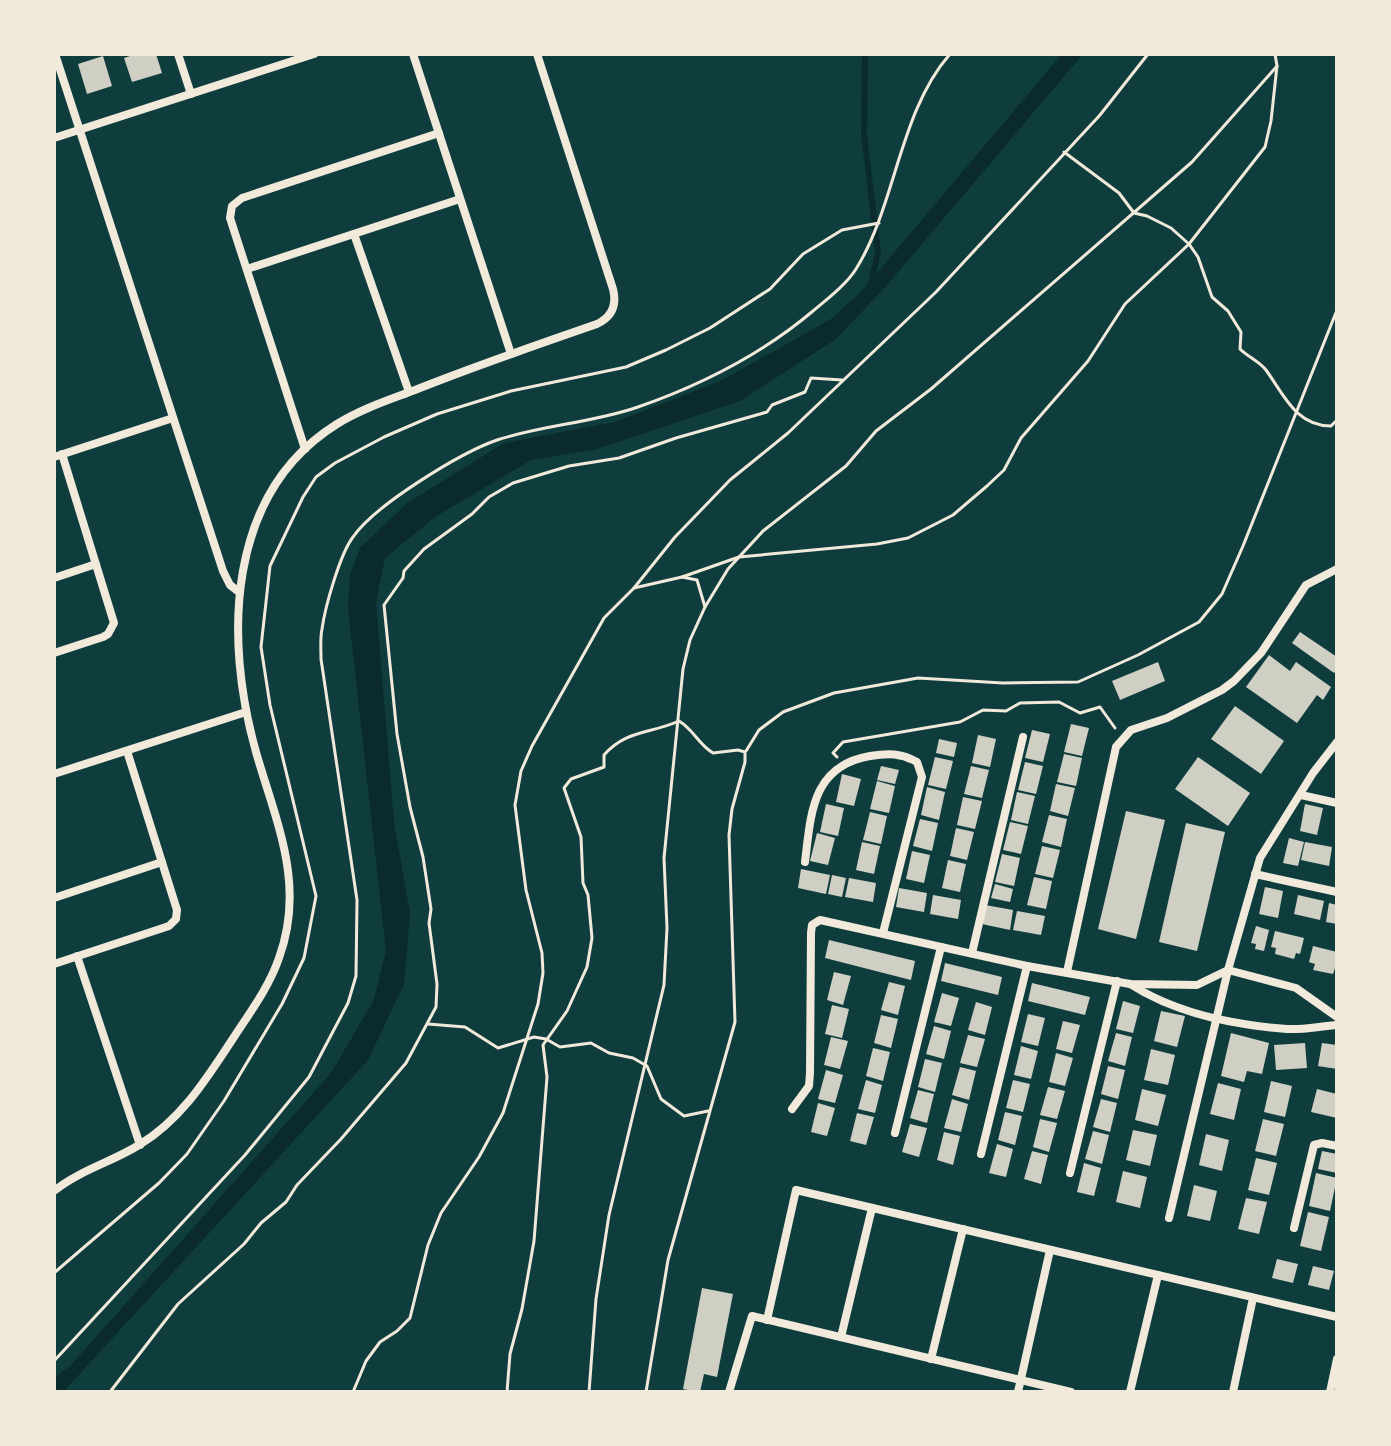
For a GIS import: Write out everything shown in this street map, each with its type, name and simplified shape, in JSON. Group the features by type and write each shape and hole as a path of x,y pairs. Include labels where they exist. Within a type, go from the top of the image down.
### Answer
{"street":[{"path":"55,54 225,578 239,592"},
{"path":"178,54 191,94"},
{"path":"54,138 314,54"},
{"path":"413,54 511,354"},
{"path":"54,1191 80,1173 140,1145 169,1122 198,1092 267,986 283,945 289,909 288,865 246,712 239,652 239,592 246,550 258,515 281,477 305,449 345,419 409,392 597,324 613,310 613,289 537,54"},
{"path":"305,449 230,218 232,206 439,133"},
{"path":"247,269 460,199"},
{"path":"354,234 409,392"},
{"path":"54,653 103,637 112,629 113,617 58,455 173,418"},
{"path":"54,578 96,564"},
{"path":"1067,972 1116,747 1121,738 1131,730 1167,718 1234,681 1261,653 1306,585 1337,569"},
{"path":"54,774 246,712"},
{"path":"972,953 1023,737"},
{"path":"1169,1218 1228,970 1260,858 1337,742"},
{"path":"54,964 173,923 177,910 127,751"},
{"path":"805,862 811,813 819,792 842,763 893,753 914,760 920,766 922,777 883,933"},
{"path":"1301,795 1337,803"},
{"path":"54,898 162,862"},
{"path":"1255,874 1337,892"},
{"path":"792,1109 809,1086 812,925 820,920 1027,966 1130,984 1197,985 1228,970 1296,988 1337,1017"},
{"path":"895,1133 941,947"},
{"path":"77,956 140,1145"},
{"path":"981,1154 1027,966"},
{"path":"1070,1173 1117,981"},
{"path":"1130,984 1153,998 1218,1019 1289,1029 1337,1025"},
{"path":"1294,1228 1314,1145 1337,1146"},
{"path":"767,1320 796,1190 1337,1317"},
{"path":"841,1337 872,1208"},
{"path":"931,1359 963,1229"},
{"path":"1018,1392 1050,1250"},
{"path":"1130,1392 1158,1275"},
{"path":"1233,1392 1253,1298"},
{"path":"729,1392 752,1316 1071,1392"},
{"path":"1330,1392 1337,1359"}],"path":[{"path":"54,1361 245,1155 309,1077 348,1003 356,976 357,900 321,659 322,629 334,582 350,540 366,520 386,505 433,473 494,441 526,432 584,423 679,392 769,346 815,310 854,272 879,223 913,118 950,54"},
{"path":"353,1392 366,1361 380,1342 410,1318 428,1245 441,1213 479,1157 503,1113 538,1004 543,973 542,953 526,890 518,841 515,805 521,771 604,618 730,480 788,433 936,292 1100,115 1148,54"},
{"path":"634,588 682,577 739,557 877,544 908,538 953,515 1004,470 1021,438 1088,361 1125,304 1189,244 1265,147 1277,66 1275,54"},
{"path":"589,1392 596,1299 609,1215 664,985 667,928 664,858 683,669 690,640 705,607 728,569 763,531 846,466 876,431 931,389 1192,162 1277,66"},
{"path":"1064,152 1119,193 1134,213 1171,228 1189,244 1198,257 1212,297 1228,311 1241,332 1240,349 1266,370 1283,398 1306,421 1316,426 1331,426 1337,420"},
{"path":"54,1273 159,1183 187,1154 224,1101 282,1004 304,958 316,896 270,705 261,647 270,566 316,477 335,463 384,437 437,414 511,391 626,367 666,350 710,328 770,289 803,254 842,230 879,223"},
{"path":"646,1392 668,1260 735,1022 729,835 745,752 759,730 783,712 834,693 918,678 1003,683 1078,682 1138,655 1199,622 1222,594 1337,310"},
{"path":"110,1392 178,1304 244,1244 406,1063 436,1007 437,984 429,923 431,909 393,708 393,673 384,605 403,578 404,571 424,549 472,514 489,497 513,483 569,466 619,458 767,412 772,405 805,392 811,378 842,380"},
{"path":"682,577 697,580 705,607"},
{"path":"842,763 833,753 843,742 960,722 983,710 1006,711 1020,703 1059,702 1080,713 1100,707 1121,738"},
{"path":"679,721 690,728 700,745 713,753 745,752"},
{"path":"507,1392 510,1354 534,1241 546,1092 543,1045 567,1011 587,967 592,938 588,895 583,883 581,837 564,788 571,779 604,767 604,755 616,741 653,732 679,721"},
{"path":"428,1024 465,1027 498,1048 534,1037 546,1039 560,1047 591,1043 609,1053 633,1058 647,1066 661,1099 684,1116 709,1111"}],"water":[{"path":"1062,54 1083,54 888,284 836,339 740,401 597,449 531,460 435,517 385,558 376,602 394,823 410,913 404,984 368,1060 63,1392 54,1392 54,1378 71,1365 331,1073 374,1000 386,951 348,608 350,575 360,548 406,504 504,443 615,422 721,381 831,319 861,292"}],"building":[{"path":"136,54 156,54 162,73 132,82 124,58"},
{"path":"103,56 112,86 87,94 78,64"},
{"path":"1300,632 1337,657 1334,673 1292,643"},
{"path":"1269,655 1290,671 1296,662 1331,687 1323,700 1317,695 1297,723 1246,687"},
{"path":"1158,662 1165,681 1120,700 1112,681"},
{"path":"1235,706 1284,741 1261,774 1211,739"},
{"path":"1071,724 1089,728 1082,756 1064,752"},
{"path":"1032,730 1050,734 1043,762 1025,758"},
{"path":"978,735 996,739 990,767 972,763"},
{"path":"939,739 957,743 954,757 936,753"},
{"path":"1064,754 1082,758 1076,786 1057,782"},
{"path":"935,757 953,761 946,789 928,785"},
{"path":"1198,757 1250,793 1228,826 1175,789"},
{"path":"1025,762 1043,766 1036,794 1018,790"},
{"path":"881,766 899,770 895,784 877,780"},
{"path":"971,766 989,770 982,798 964,794"},
{"path":"842,774 861,779 854,806 836,802"},
{"path":"877,781 895,786 889,813 870,809"},
{"path":"1056,784 1075,788 1068,816 1050,811"},
{"path":"927,787 945,792 939,820 921,815"},
{"path":"1017,792 1035,796 1028,824 1011,820"},
{"path":"963,797 982,801 975,829 957,825"},
{"path":"826,804 844,808 838,836 820,832"},
{"path":"1305,804 1323,808 1317,835 1300,831"},
{"path":"1126,811 1165,820 1136,939 1098,929"},
{"path":"870,812 887,816 881,844 863,840"},
{"path":"1049,815 1067,819 1061,847 1042,842"},
{"path":"920,819 938,823 932,851 913,846"},
{"path":"1010,822 1028,826 1021,854 1003,850"},
{"path":"1186,823 1225,832 1197,951 1159,942"},
{"path":"956,828 974,832 967,860 950,856"},
{"path":"817,833 835,838 828,865 810,861"},
{"path":"1289,838 1304,842 1298,866 1283,863"},
{"path":"862,842 880,846 874,874 856,870"},
{"path":"1305,842 1332,847 1329,866 1301,860"},
{"path":"1042,846 1060,850 1053,878 1035,874"},
{"path":"912,851 930,855 924,883 906,879"},
{"path":"1002,854 1020,858 1014,886 995,882"},
{"path":"948,860 966,864 960,892 942,888"},
{"path":"801,869 830,875 826,894 798,888"},
{"path":"832,875 846,878 842,897 828,894"},
{"path":"1034,877 1052,881 1046,909 1027,905"},
{"path":"849,878 876,883 873,902 845,897"},
{"path":"995,884 1013,889 1010,902 991,898"},
{"path":"1265,887 1283,891 1278,918 1259,914"},
{"path":"899,888 927,893 924,912 896,907"},
{"path":"933,895 961,900 958,919 930,914"},
{"path":"1298,895 1324,901 1320,920 1294,914"},
{"path":"1329,903 1337,905 1337,924 1326,922"},
{"path":"985,905 1013,910 1010,930 982,924"},
{"path":"1017,911 1045,916 1041,935 1013,930"},
{"path":"1256,926 1269,930 1264,951 1255,949 1256,944 1251,943"},
{"path":"1275,931 1304,938 1300,954 1296,953 1294,959 1275,954 1276,948 1271,947"},
{"path":"829,940 915,961 911,980 825,958"},
{"path":"1313,946 1337,952 1337,969 1333,974 1313,970 1315,964 1309,962"},
{"path":"945,963 1002,977 998,995 941,981"},
{"path":"834,972 851,976 843,1005 827,1000"},
{"path":"889,982 905,986 898,1015 881,1010"},
{"path":"1032,983 1090,997 1085,1015 1028,1001"},
{"path":"942,993 959,998 951,1026 934,1022"},
{"path":"1123,1001 1140,1006 1133,1033 1116,1029"},
{"path":"976,1002 992,1007 985,1035 968,1030"},
{"path":"832,1005 849,1009 842,1038 825,1034"},
{"path":"1161,1011 1185,1016 1177,1047 1154,1041"},
{"path":"1028,1014 1045,1018 1038,1046 1021,1042"},
{"path":"881,1015 898,1019 891,1048 874,1043"},
{"path":"1063,1021 1080,1025 1072,1053 1056,1049"},
{"path":"934,1026 951,1031 944,1059 926,1054"},
{"path":"1116,1033 1132,1037 1125,1066 1108,1061"},
{"path":"1231,1033 1269,1043 1262,1074 1247,1071 1244,1082 1221,1076"},
{"path":"968,1035 985,1039 977,1067 960,1063"},
{"path":"831,1037 848,1041 840,1069 824,1065"},
{"path":"1305,1043 1307,1068 1276,1070 1274,1045"},
{"path":"1322,1043 1337,1045 1337,1069 1318,1066"},
{"path":"1021,1046 1038,1051 1031,1079 1014,1075"},
{"path":"873,1048 890,1052 883,1081 866,1076"},
{"path":"1151,1049 1175,1055 1168,1085 1144,1080"},
{"path":"1056,1053 1073,1058 1065,1086 1049,1082"},
{"path":"925,1059 942,1063 935,1092 918,1087"},
{"path":"1108,1066 1125,1070 1118,1099 1101,1094"},
{"path":"960,1067 976,1071 969,1100 952,1095"},
{"path":"826,1070 843,1075 835,1103 818,1099"},
{"path":"866,1080 882,1085 875,1113 858,1109"},
{"path":"1013,1080 1030,1084 1023,1112 1006,1108"},
{"path":"1271,1081 1292,1086 1285,1117 1264,1112"},
{"path":"1218,1083 1241,1089 1234,1120 1210,1114"},
{"path":"1048,1087 1065,1091 1057,1119 1040,1115"},
{"path":"1142,1089 1166,1095 1158,1126 1135,1120"},
{"path":"1317,1089 1337,1094 1337,1118 1311,1112"},
{"path":"918,1090 934,1094 927,1123 910,1118"},
{"path":"952,1099 968,1104 961,1132 944,1128"},
{"path":"1101,1099 1117,1103 1110,1132 1093,1127"},
{"path":"818,1103 835,1108 827,1136 811,1132"},
{"path":"1005,1112 1022,1116 1015,1145 998,1140"},
{"path":"857,1113 874,1117 866,1145 850,1141"},
{"path":"1040,1119 1057,1123 1049,1152 1033,1147"},
{"path":"1263,1119 1284,1124 1276,1156 1255,1151"},
{"path":"910,1124 927,1128 919,1157 902,1152"},
{"path":"1133,1130 1157,1135 1150,1166 1126,1160"},
{"path":"1093,1131 1109,1135 1102,1164 1085,1159"},
{"path":"944,1132 960,1136 953,1165 937,1160"},
{"path":"1206,1134 1229,1140 1222,1171 1199,1165"},
{"path":"997,1144 1013,1149 1006,1177 989,1173"},
{"path":"1032,1151 1048,1155 1041,1184 1024,1179"},
{"path":"1322,1151 1337,1154 1337,1173 1318,1169"},
{"path":"1256,1158 1277,1163 1269,1195 1248,1190"},
{"path":"1084,1163 1101,1168 1094,1196 1077,1192"},
{"path":"1123,1171 1147,1177 1140,1208 1116,1202"},
{"path":"1316,1173 1337,1178 1330,1211 1309,1206"},
{"path":"1194,1185 1217,1191 1210,1221 1187,1216"},
{"path":"1246,1198 1267,1202 1259,1234 1238,1229"},
{"path":"1308,1212 1329,1217 1321,1251 1300,1246"},
{"path":"1277,1259 1298,1264 1293,1283 1272,1278"},
{"path":"1313,1266 1334,1271 1329,1290 1308,1285"},
{"path":"702,1288 733,1294 717,1377 704,1374 698,1392 683,1389"}],"waterway":[{"path":"865,54 864,134 878,252 871,284"}]}
